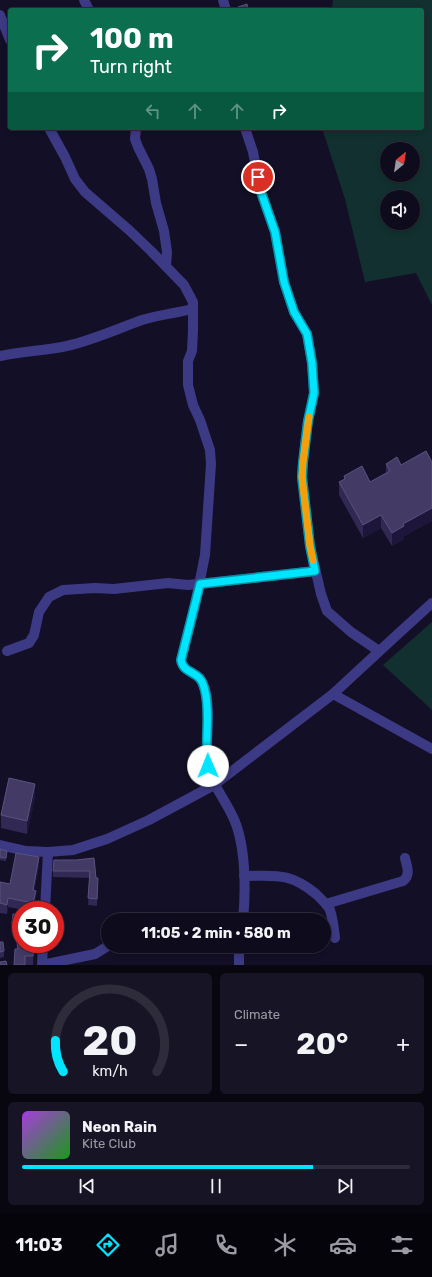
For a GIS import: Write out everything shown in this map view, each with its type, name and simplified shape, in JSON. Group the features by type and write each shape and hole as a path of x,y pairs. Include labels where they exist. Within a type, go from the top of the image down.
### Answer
{"street":[{"path":"0,15 8,35"},
{"path":"50,130 75,179 85,192 130,230 166,266 184,285 193,302 192,351 188,361 188,385 193,405 200,420 210,450 211,464 205,555 200,584 181,664 184,668 201,680 205,691 207,707 207,764 214,785 233,815 240,834 245,895 244,913"},
{"path":"132,130 152,179 156,203 164,232 167,252 166,266"},
{"path":"135,139 136,130"},
{"path":"246,130 253,152 260,189 275,232 284,282 294,312 307,334 312,363 314,393 308,421 302,477 310,546 315,571 327,611 351,632 379,651"},
{"path":"0,356 18,352 67,346 98,337 144,320 193,309"},
{"path":"7,651 29,643 34,635 39,612 48,597 63,590 95,588 114,589 168,583 188,585 315,571"},
{"path":"0,845 26,851 48,852 73,850 107,839 149,820 214,785 333,694 432,603"},
{"path":"333,694 432,749"},
{"path":"45,901 48,852"},
{"path":"326,904 403,881 408,875 405,858"},
{"path":"244,876 271,875 288,877 308,888 326,904 330,912 335,938"},
{"path":"43,953 42,965 94,954 101,950"},
{"path":"238,965 239,953"}],"green space":[{"path":"333,0 432,0 432,305 416,273 365,282 345,199 323,130 424,130 424,8 304,8 332,7"},
{"path":"432,622 432,710 383,665"}],"building":[{"path":"247,4 248,8 238,8"},
{"path":"426,451 432,462 432,508 403,524 404,526 392,533 381,515 363,525 339,482 345,479 344,476 362,466 370,482 390,471 386,464 397,457 401,465"},
{"path":"9,778 35,784 27,821 1,815"},
{"path":"0,849 7,851 6,858 0,857"},
{"path":"16,853 39,857 33,890 36,891 34,901 23,901 8,898 7,905 0,903 0,882 10,884"},
{"path":"94,858 96,878 98,878 97,899 88,898 90,871 53,871 54,860"},
{"path":"0,942 3,942 4,951 0,952"},
{"path":"15,953 33,953 33,956 25,956 25,965 14,965"},
{"path":"6,961 7,965 0,965 0,962"}],"slow traffic":[{"path":"309,417 302,477 313,560"}],"route":[{"path":"208,766 207,707 205,691 201,680 184,668 181,664 182,652 200,584 315,571 310,546 302,477 308,421 314,393 312,363 307,334 294,312 284,282 275,232 260,189 258,177"}]}
